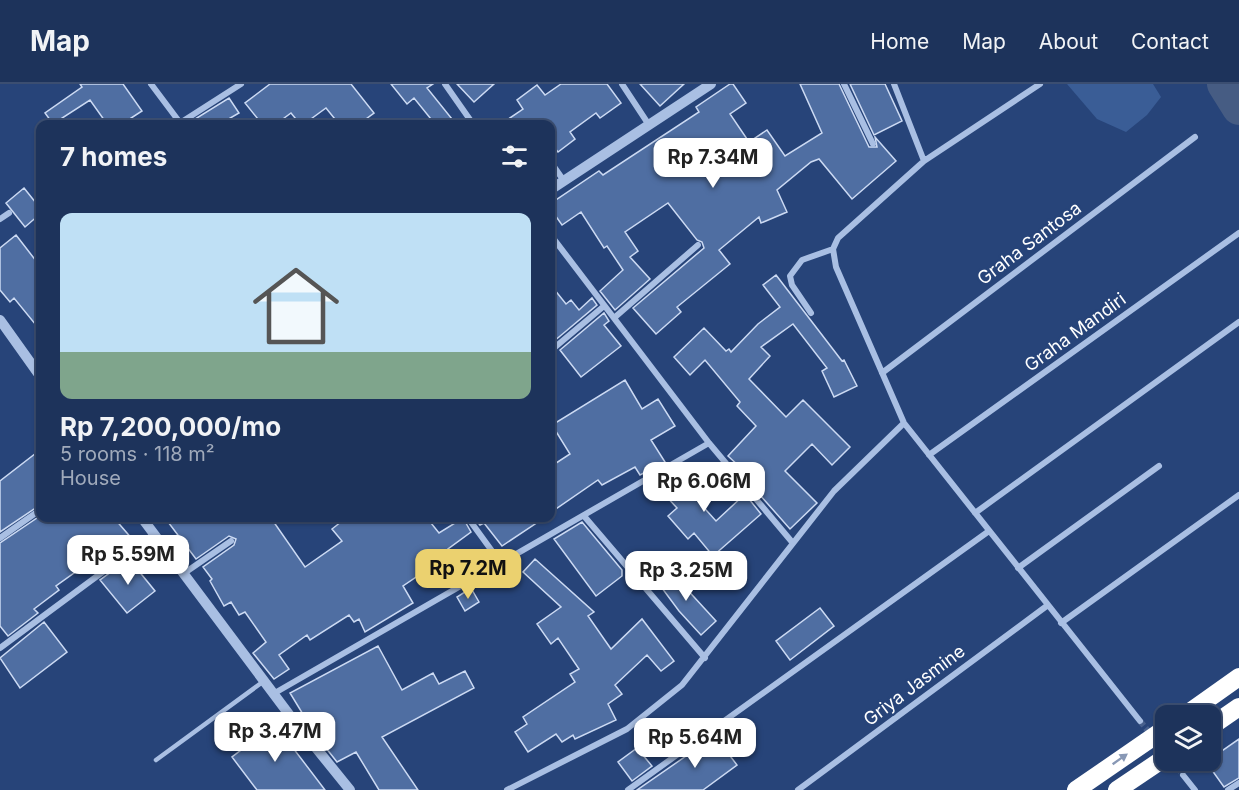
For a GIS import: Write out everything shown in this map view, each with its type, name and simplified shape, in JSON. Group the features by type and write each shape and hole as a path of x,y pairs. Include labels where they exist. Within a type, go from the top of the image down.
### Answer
{"highway":[{"path":"1200,705 1239,677"},
{"path":"1221,719 1239,707"},
{"path":"1076,790 1155,736"},
{"path":"1117,790 1155,764"}],"street":[{"path":"151,84 178,120"},
{"path":"187,120 241,84"},
{"path":"446,84 470,120"},
{"path":"622,84 649,125"},
{"path":"555,187 711,84"},
{"path":"844,84 873,144"},
{"path":"894,84 924,161"},
{"path":"812,313 792,285 790,276 802,260 833,249 846,229 924,161 1040,84"},
{"name":"Graha Santosa","path":"882,373 1195,137"},
{"path":"555,168 564,181"},
{"path":"0,219 9,213"},
{"name":"Graha Mandiri","path":"929,455 1239,233"},
{"path":"555,241 709,443 792,542"},
{"path":"614,318 698,245"},
{"path":"833,249 836,267 904,423 1140,721"},
{"path":"555,347 604,306"},
{"path":"0,320 36,370"},
{"path":"975,513 1239,322"},
{"path":"507,790 627,729 682,685 792,542 847,477 904,423"},
{"path":"273,694 709,443"},
{"path":"1018,568 1159,466"},
{"path":"1061,622 1239,495"},
{"path":"0,538 36,513"},
{"path":"584,516 705,658"},
{"path":"145,522 273,694 350,790"},
{"path":"471,522 500,562"},
{"path":"628,790 989,531"},
{"path":"0,648 154,534"},
{"path":"183,574 231,541"},
{"name":"Griya Jasmine","path":"798,790 1048,605"},
{"path":"1183,775 1195,790"},
{"path":"1228,790 1239,783"}],"lane":[{"path":"156,760 264,681"}],"shaded area":[{"path":"1067,84 1153,84 1161,97 1147,115 1126,132 1097,119"}],"building":[{"path":"80,84 123,84 142,111 128,120 104,120 90,100 59,120 50,120 45,113 82,87"},
{"path":"270,84 351,84 374,113 364,120 336,120 326,108 310,120 297,120 291,113 281,120 259,120 245,103"},
{"path":"391,84 433,84 427,88 453,120 432,120 414,98 407,104"},
{"path":"457,84 494,84 474,102"},
{"path":"561,84 607,84 621,103 600,118 596,113 570,132 575,139 558,152 555,148 555,120 507,120 523,109 517,100 537,85 545,95"},
{"path":"640,84 684,84 660,106"},
{"path":"733,84 746,103 730,114 749,142 767,130 785,156 822,133 800,84 839,84 869,147 877,147 875,137 896,161 852,199 819,159 811,162 777,190 787,212 761,223 759,217 719,250 730,264 677,307 681,312 656,334 633,308 704,248 702,242 697,240 668,203 625,232 638,251 630,257 650,279 615,310 600,291 623,270 607,246 604,248 581,212 562,225 555,215 555,201 599,171 603,175 699,112 696,107"},
{"path":"850,84 885,84 902,121 874,135"},
{"path":"229,98 239,113 227,120 193,120"},
{"path":"24,188 36,203 36,217 25,227 6,203"},
{"path":"16,235 36,261 36,325 14,298 10,302 0,290 0,248"},
{"path":"776,275 842,361 844,360 857,386 834,397 822,371 827,368 793,324 761,347 770,356 749,379 786,417 803,400 850,447 832,465 812,444 785,471 817,503 790,529 752,486 755,481 728,456 756,426 737,406 740,402 705,360 690,375 674,357 704,328 726,351 729,349 731,352 758,324 780,307 763,285"},
{"path":"555,290 566,304 571,300 579,310 592,298 597,305 555,340"},
{"path":"604,313 609,321 604,325 621,346 581,377 560,350"},
{"path":"625,380 642,409 658,399 675,426 651,440 665,462 640,475 635,467 602,485 598,480 555,510 555,464 570,454 555,430 555,423"},
{"path":"36,453 36,508 0,532 0,481"},
{"path":"687,468 698,482 688,490 716,521 745,494 761,514 713,556 694,533 688,539 668,516 677,508 653,482 671,471 675,478"},
{"path":"36,519 36,522 117,522 133,540 94,572 84,566 56,586 59,590 34,609 38,613 8,636 0,626 0,543"},
{"path":"168,522 274,522 305,567 342,541 332,529 341,522 430,522 439,533 457,522 465,522 471,532 448,549 454,557 440,567 437,563 403,586 413,603 365,632 359,619 354,622 349,615 310,640 307,635 279,655 289,669 274,679 253,653 266,642 245,612 239,615 231,602 224,606 210,581 212,579 203,567 234,545 236,539 229,536 196,559"},
{"path":"477,522 538,522 502,546 484,523 480,525"},
{"path":"582,522 622,570 622,576 596,596 554,539"},
{"path":"129,559 155,591 127,613 100,580"},
{"path":"535,559 594,612 588,616 611,649 642,619 674,661 661,671 647,655 615,685 622,694 608,704 616,720 575,739 573,735 562,742 556,734 528,752 515,732 527,724 523,717 575,682 570,674 579,669 558,638 551,644 537,624 561,607 523,572"},
{"path":"672,568 685,584 683,585 716,621 701,635 679,611 656,580"},
{"path":"471,588 479,602 465,611 457,597"},
{"path":"820,608 834,626 790,660 776,641"},
{"path":"44,622 67,652 20,688 0,658"},
{"path":"378,646 402,690 433,673 439,684 465,671 474,688 382,737 418,790 379,790 356,752 337,762 315,734 290,693"},
{"path":"271,719 325,790 257,790 232,757 261,735 257,730"},
{"path":"715,736 737,765 703,790 637,790"},
{"path":"1239,739 1239,778 1224,787 1213,771 1221,771 1221,752"},
{"path":"637,748 652,766 632,781 618,762"}],"waterway":[{"path":"1224,84 1239,108"}],"tunnel":[{"path":"1140,721 1155,739"},
{"path":"1180,771 1183,775"}]}
